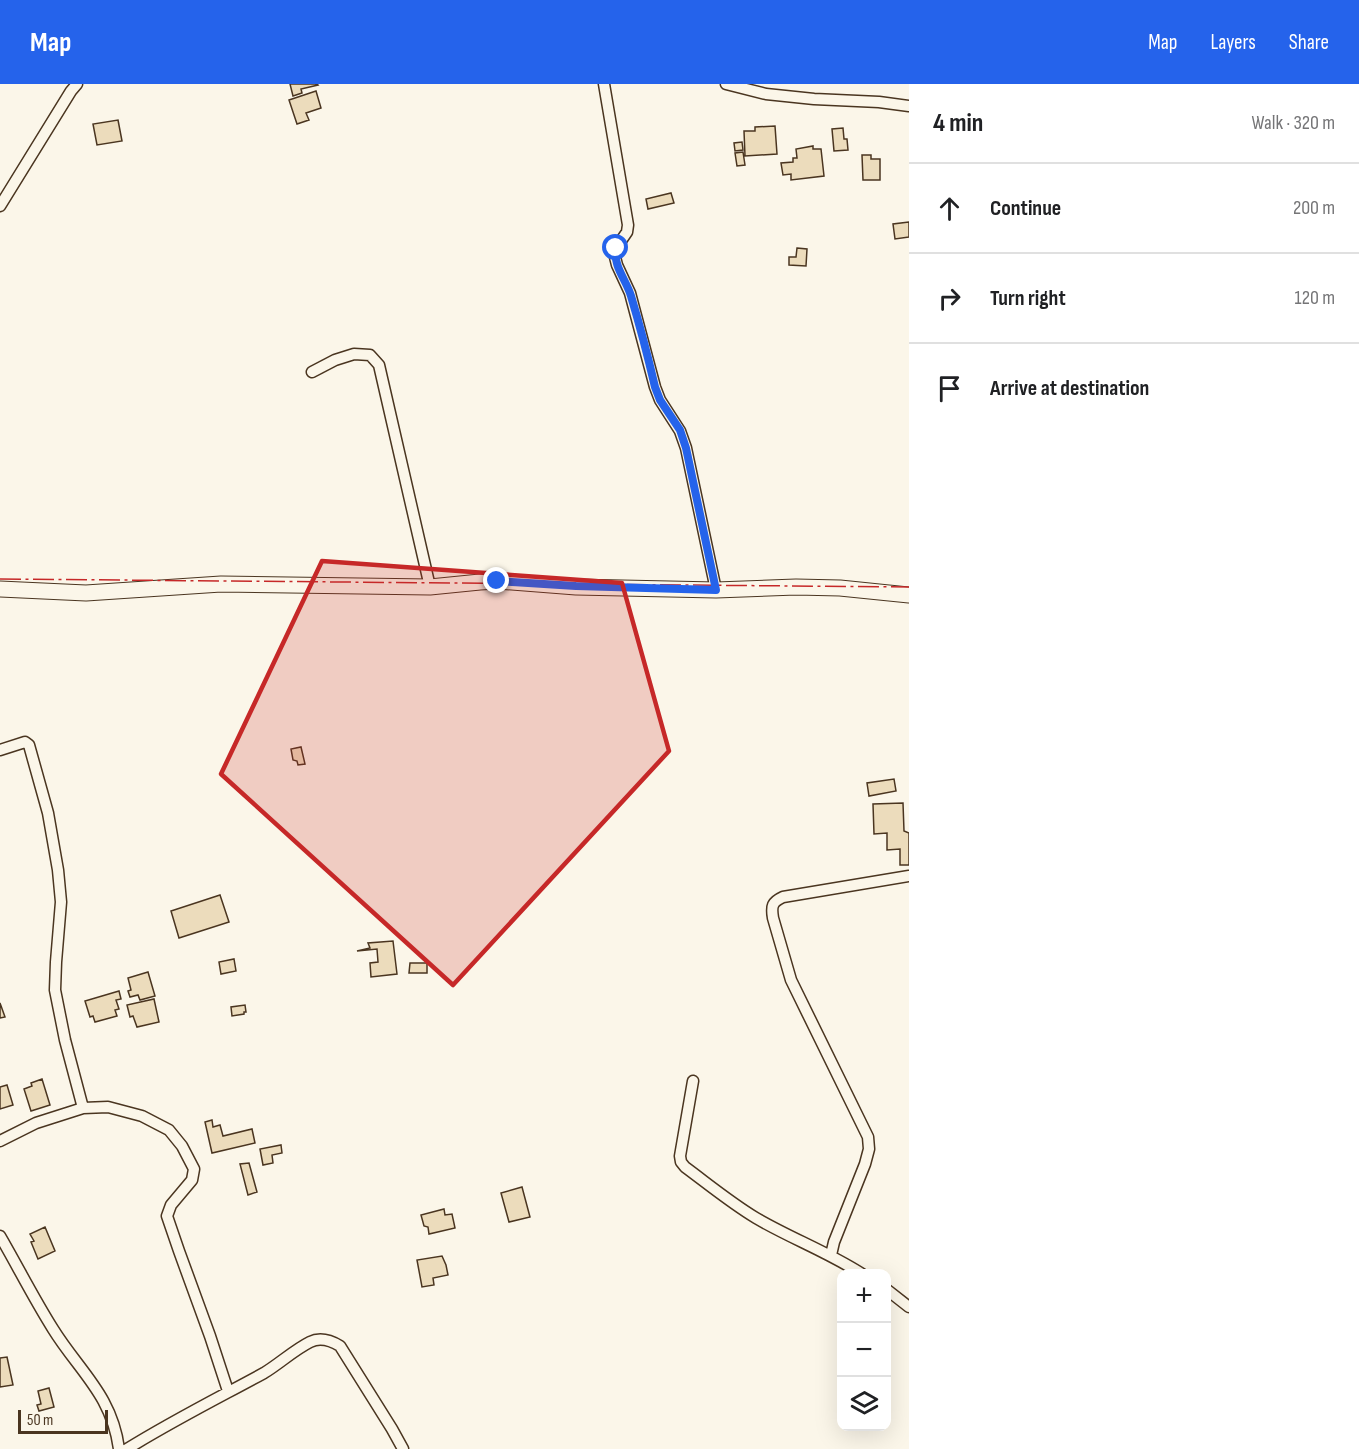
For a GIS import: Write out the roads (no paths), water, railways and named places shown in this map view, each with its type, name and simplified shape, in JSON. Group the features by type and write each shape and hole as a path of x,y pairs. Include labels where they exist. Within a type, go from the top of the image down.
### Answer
{"street":[{"path":"0,206 77,84"},
{"path":"603,84 628,225 627,232 616,248 615,257 630,294 655,387 660,400 680,430 686,448 716,590"},
{"path":"726,84 766,94 909,106"},
{"path":"312,372 335,360 354,354 370,355 379,365 430,587"},
{"path":"0,589 86,593 221,584 430,587 497,581 716,590 840,588 909,595"},
{"path":"0,750 25,742 29,745 48,813 61,902 55,990 65,1040 83,1108"},
{"path":"831,1255 865,1164 869,1149 868,1137 791,980 771,907 775,901 783,897 909,876"},
{"path":"693,1081 680,1156 685,1167 755,1217 854,1269"},
{"path":"0,1142 36,1123 83,1108 108,1107 142,1116 169,1130 183,1146 194,1170 192,1180 171,1205 167,1216 228,1391"},
{"path":"0,1236 54,1330 96,1387 111,1416 120,1449"},
{"path":"891,1293 909,1306"},
{"path":"128,1449 228,1391 266,1372 310,1342 323,1339 340,1346 404,1449"}]}
